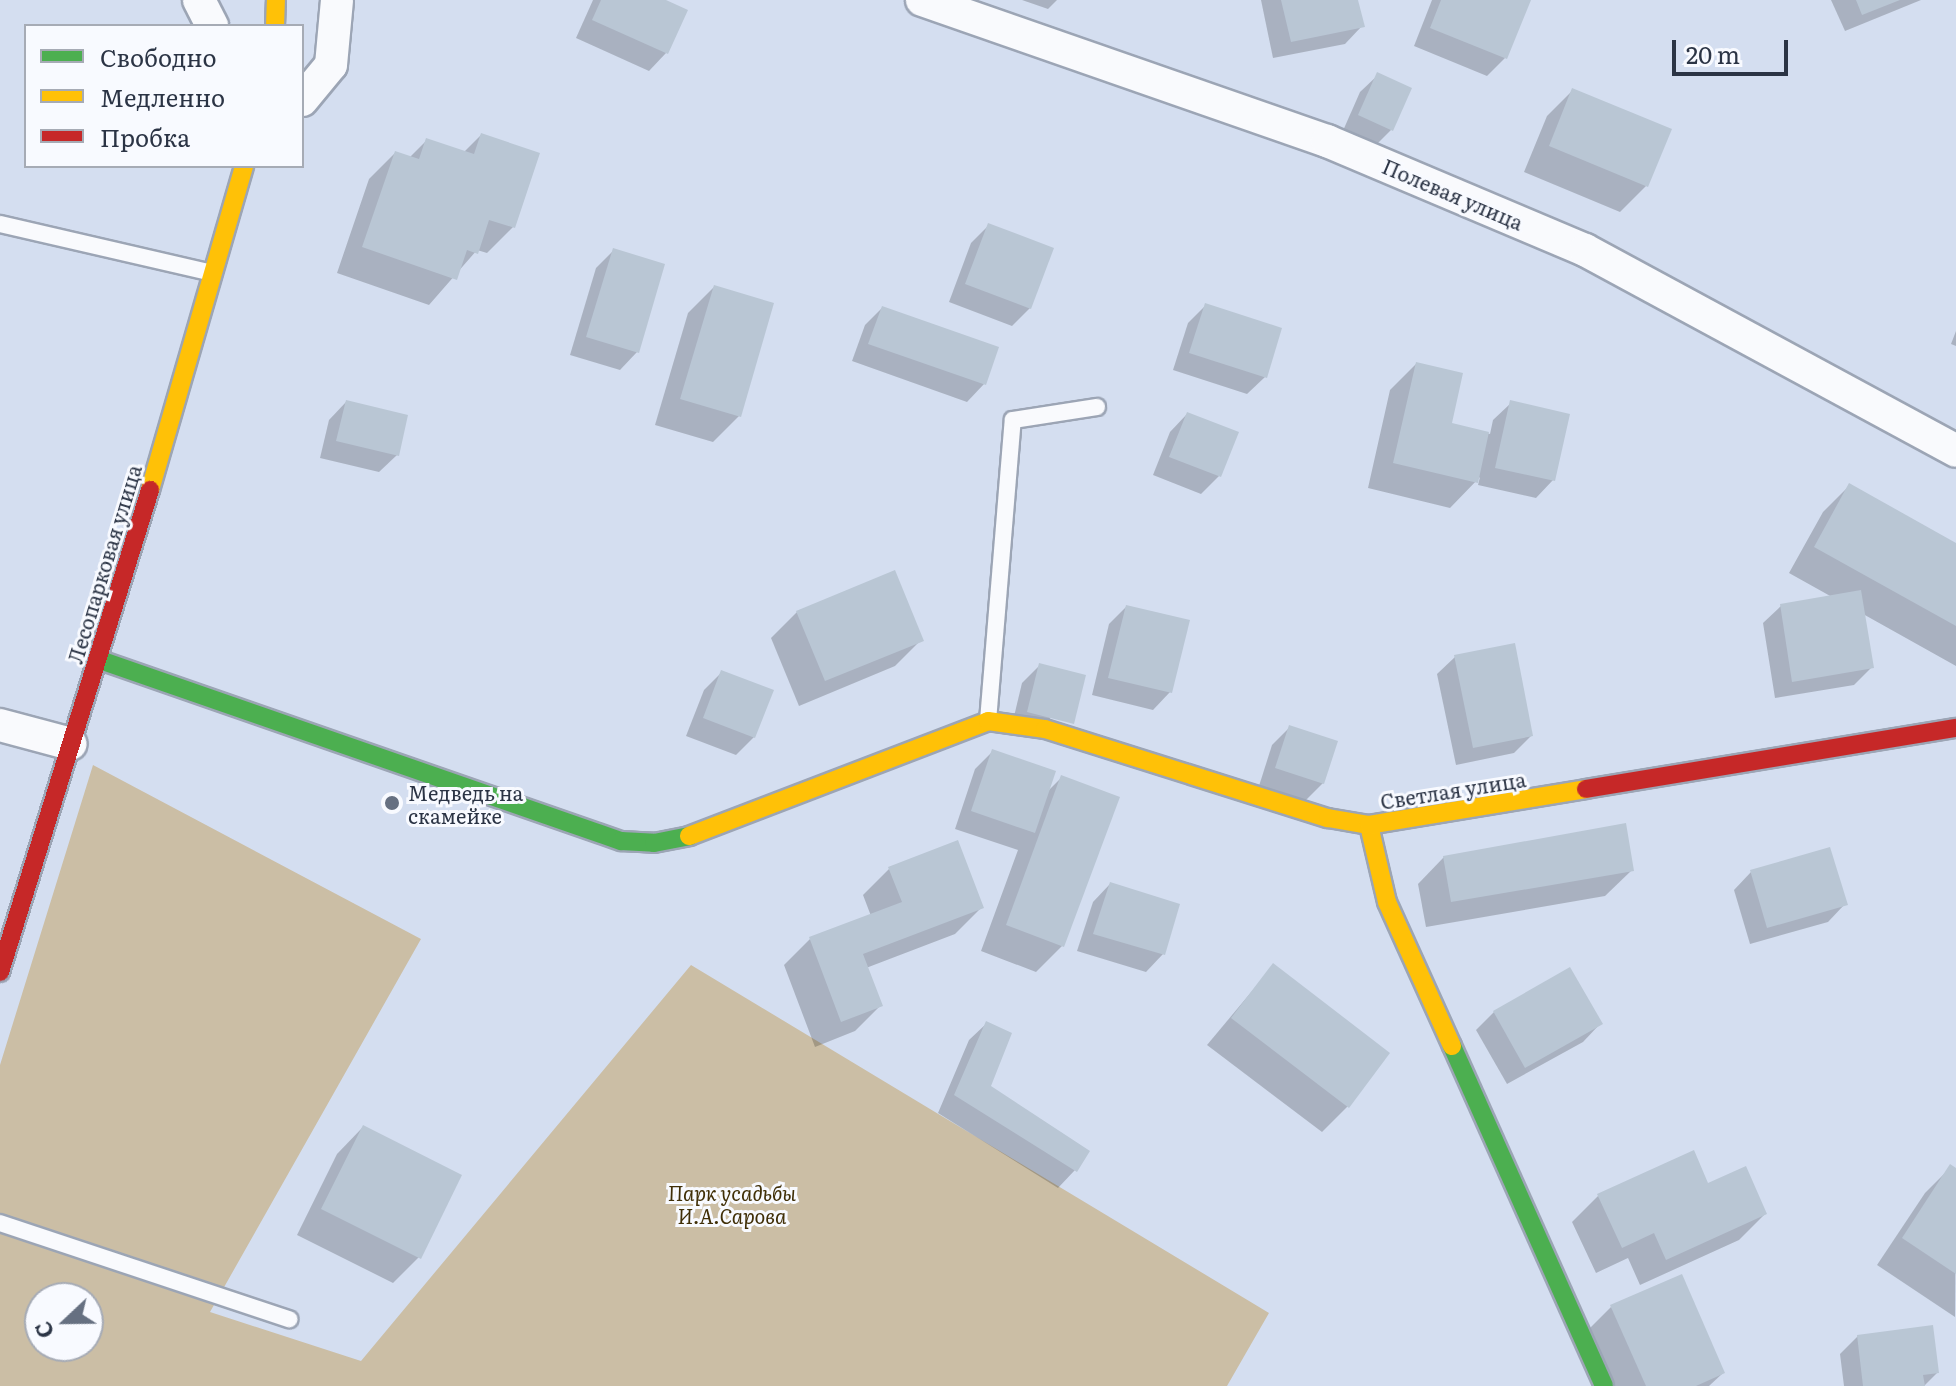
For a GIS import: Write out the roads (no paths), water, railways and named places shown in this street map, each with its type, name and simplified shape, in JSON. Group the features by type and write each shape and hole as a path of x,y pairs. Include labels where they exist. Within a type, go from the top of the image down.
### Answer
{"street":[{"path":"199,0 211,24"},
{"path":"275,24 276,0"},
{"path":"304,98 331,65 337,0"},
{"name":"Полевая улица","path":"922,0 1327,141 1585,250 1956,451"},
{"name":"Лесопарковая улица","path":"0,972 100,660 243,168"},
{"path":"100,660 621,841 654,843 693,835 988,721 1045,729 1328,818 1369,825"},
{"path":"0,725 71,744"},
{"name":"Светлая улица","path":"1604,1386 1387,902 1369,825 1956,728"}],"lane":[{"path":"0,224 213,273"},
{"path":"988,721 1013,420 1097,407"},
{"path":"0,1223 289,1319"}],"place":[{"name":"Медведь на скамейке","path":"392,803"}],"park label":[{"name":"Парк усадьбы И.А.Сарова","path":"732,1204"}]}
